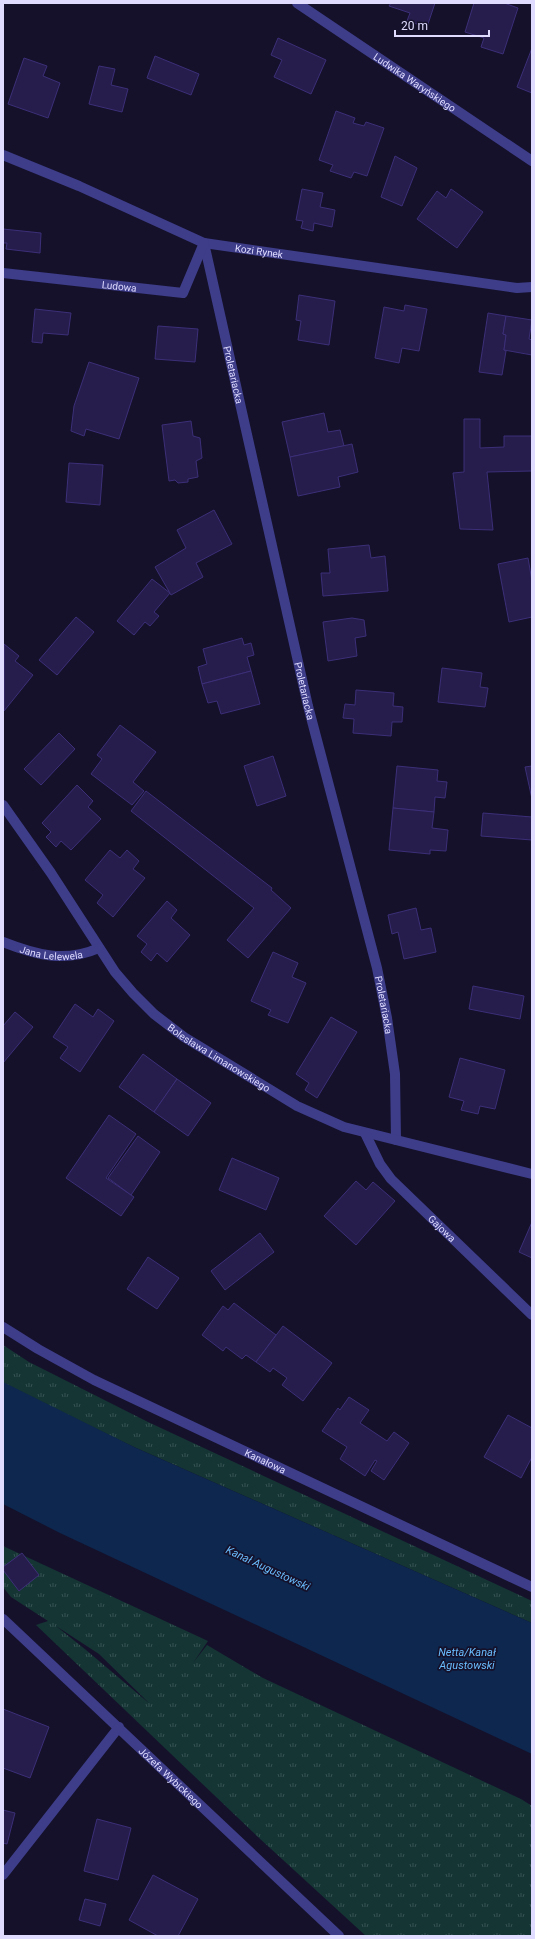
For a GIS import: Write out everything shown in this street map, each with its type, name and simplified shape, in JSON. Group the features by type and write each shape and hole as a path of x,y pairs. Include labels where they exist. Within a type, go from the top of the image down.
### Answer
{"street":[{"name":"Ludwika Waryńskiego","path":"297,3 532,161"},
{"name":"Kozi Rynek","path":"3,155 86,189 204,243 517,288 532,287"},
{"name":"Ludowa","path":"3,273 183,293 204,243"},
{"name":"Proletariacka","path":"204,243 308,706 377,968 387,1018 395,1074 396,1140"},
{"name":"Bolesława Limanowskiego","path":"3,805 51,873 99,948 132,993 154,1014 184,1038 297,1106 344,1127 532,1174"},
{"name":"Jana Lelewela","path":"3,942 28,952 51,956 72,956 99,948"},
{"name":"Gajowa","path":"365,1133 380,1164 391,1179 532,1315"},
{"name":"Kanałowa","path":"3,1327 38,1349 101,1383 532,1587"},
{"name":"Józefa Wybickiego","path":"3,1619 339,1936"},
{"path":"3,1875 119,1727"}],"green space":[{"path":"3,1345 29,1362 148,1422 532,1601 532,1623 134,1447 9,1387 3,1382"},
{"path":"3,1546 208,1641 193,1663 207,1645 263,1678 521,1799 532,1806 532,1936 366,1936 258,1837 36,1625 48,1621 11,1597 3,1587","holes":["56,1626 99,1654 150,1704"]}],"water":[{"name":"Netta/Kanał Agustowski","path":"3,1382 134,1447 532,1623 532,1754 60,1533 3,1504"}],"building":[{"path":"391,3 435,3 427,27 407,21 410,13 389,6"},
{"path":"474,3 504,3 518,8 503,54 481,47 484,38 465,32"},
{"path":"278,38 326,60 311,94 274,77 282,60 271,55"},
{"path":"532,48 532,93 517,87"},
{"path":"155,56 199,74 191,95 147,78"},
{"path":"24,58 47,66 43,76 60,83 48,118 8,104"},
{"path":"99,66 115,69 111,85 128,89 122,112 89,104"},
{"path":"336,111 355,118 353,123 364,126 366,122 384,128 367,176 354,172 351,178 330,171 333,165 319,160"},
{"path":"395,156 417,168 402,206 381,197"},
{"path":"302,189 323,193 320,207 335,210 332,227 314,223 313,231 301,228 303,221 296,220"},
{"path":"451,189 483,212 457,248 417,219 437,191 446,198"},
{"path":"3,229 41,233 40,253 6,249 7,243 3,243"},
{"path":"299,295 335,301 329,345 298,340 301,321 296,320"},
{"path":"405,305 427,309 419,351 402,348 399,363 375,358 384,307 404,311"},
{"path":"35,309 71,313 68,335 43,333 42,343 32,342"},
{"path":"488,313 506,316 503,334 506,335 504,350 506,351 502,375 479,372"},
{"path":"506,316 532,320 529,339 532,340 532,355 504,350 506,335 503,334"},
{"path":"158,326 198,329 195,362 155,359"},
{"path":"89,362 139,378 119,439 86,429 84,436 71,431 74,406"},
{"path":"324,413 328,432 340,430 344,446 290,457 282,422"},
{"path":"464,419 480,419 480,448 504,447 504,436 532,436 532,471 487,472 493,530 460,529 453,473 464,472"},
{"path":"191,421 193,436 200,438 202,458 196,461 198,477 188,479 188,482 178,483 175,480 169,481 162,425"},
{"path":"352,444 358,472 338,477 340,487 298,496 290,457"},
{"path":"69,463 103,465 100,505 66,502"},
{"path":"214,510 232,544 196,563 203,577 171,595 155,567 186,548 177,530"},
{"path":"369,545 371,558 385,556 388,591 323,596 321,573 330,573 328,549"},
{"path":"528,558 532,581 532,617 509,622 498,564"},
{"path":"152,579 170,593 154,612 159,616 150,626 145,622 134,635 117,621"},
{"path":"76,617 94,632 57,675 39,660"},
{"path":"352,618 364,620 366,636 355,638 357,656 328,661 323,622"},
{"path":"242,638 244,645 251,643 254,655 247,657 251,671 202,684 198,667 207,664 203,649"},
{"path":"4,644 19,656 15,661 33,675 4,711"},
{"path":"442,668 482,673 480,687 488,688 485,707 438,702"},
{"path":"251,671 260,704 221,714 217,701 208,703 202,684"},
{"path":"356,690 394,693 393,706 403,707 402,722 392,722 391,736 353,733 354,719 343,718 345,704 355,705"},
{"path":"120,725 156,752 133,782 144,791 132,805 91,774 102,759 97,755"},
{"path":"59,733 75,749 41,785 24,769"},
{"path":"273,756 286,796 257,806 244,766"},
{"path":"397,766 438,770 437,781 447,782 445,798 435,797 434,812 393,808"},
{"path":"532,766 532,799 525,767"},
{"path":"77,785 93,801 88,807 101,819 71,850 61,841 56,847 46,837 51,832 42,823"},
{"path":"146,791 272,888 271,890 291,908 248,958 227,940 254,908 131,811"},
{"path":"393,808 434,812 432,828 448,830 446,851 430,850 430,854 389,850"},
{"path":"483,813 532,817 532,840 481,836"},
{"path":"110,850 120,858 127,850 139,861 133,869 145,878 113,917 97,903 103,895 85,880"},
{"path":"167,901 177,910 171,918 190,935 167,962 157,953 151,961 141,952 147,944 137,936"},
{"path":"416,908 421,930 431,928 436,952 404,959 398,932 392,934 388,915"},
{"path":"273,952 298,963 292,977 306,983 288,1023 268,1015 271,1010 251,1001"},
{"path":"473,986 524,996 520,1019 469,1009"},
{"path":"75,1004 93,1017 98,1009 114,1021 80,1072 60,1058 68,1047 53,1037"},
{"path":"15,1012 33,1027 3,1063 3,1026"},
{"path":"331,1017 357,1032 317,1098 305,1090 309,1083 296,1074"},
{"path":"143,1054 177,1079 154,1112 119,1087"},
{"path":"460,1058 505,1070 495,1109 480,1106 478,1114 461,1110 464,1101 449,1097"},
{"path":"177,1079 211,1103 188,1136 154,1112"},
{"path":"109,1115 136,1134 106,1178 134,1197 121,1216 66,1178"},
{"path":"138,1136 160,1152 131,1195 108,1178"},
{"path":"232,1158 279,1178 266,1210 219,1190"},
{"path":"356,1181 366,1190 373,1182 395,1201 356,1245 324,1216"},
{"path":"532,1222 532,1258 519,1252"},
{"path":"260,1233 274,1252 225,1290 211,1271"},
{"path":"148,1257 179,1278 157,1309 127,1289"},
{"path":"234,1303 276,1335 256,1362 246,1355 242,1359 226,1347 223,1351 202,1335 223,1306 228,1310"},
{"path":"283,1326 332,1363 303,1401 282,1385 287,1378 273,1368 270,1372 256,1362"},
{"path":"349,1397 369,1410 360,1423 387,1441 394,1432 409,1443 384,1480 371,1471 377,1461 375,1460 365,1476 340,1459 347,1447 322,1431 338,1408 340,1410"},
{"path":"508,1415 532,1428 532,1457 521,1478 484,1457"},
{"path":"22,1553 39,1575 19,1591 3,1570 3,1567"},
{"path":"3,1709 49,1727 30,1778 3,1768"},
{"path":"3,1810 15,1813 7,1844 3,1843"},
{"path":"97,1819 131,1828 118,1880 84,1871"},
{"path":"153,1875 198,1899 178,1936 158,1936 129,1920"},
{"path":"85,1899 106,1904 100,1926 79,1920"}],"water label":[{"name":"Kanał Augustowski","path":"268,1568"}]}
